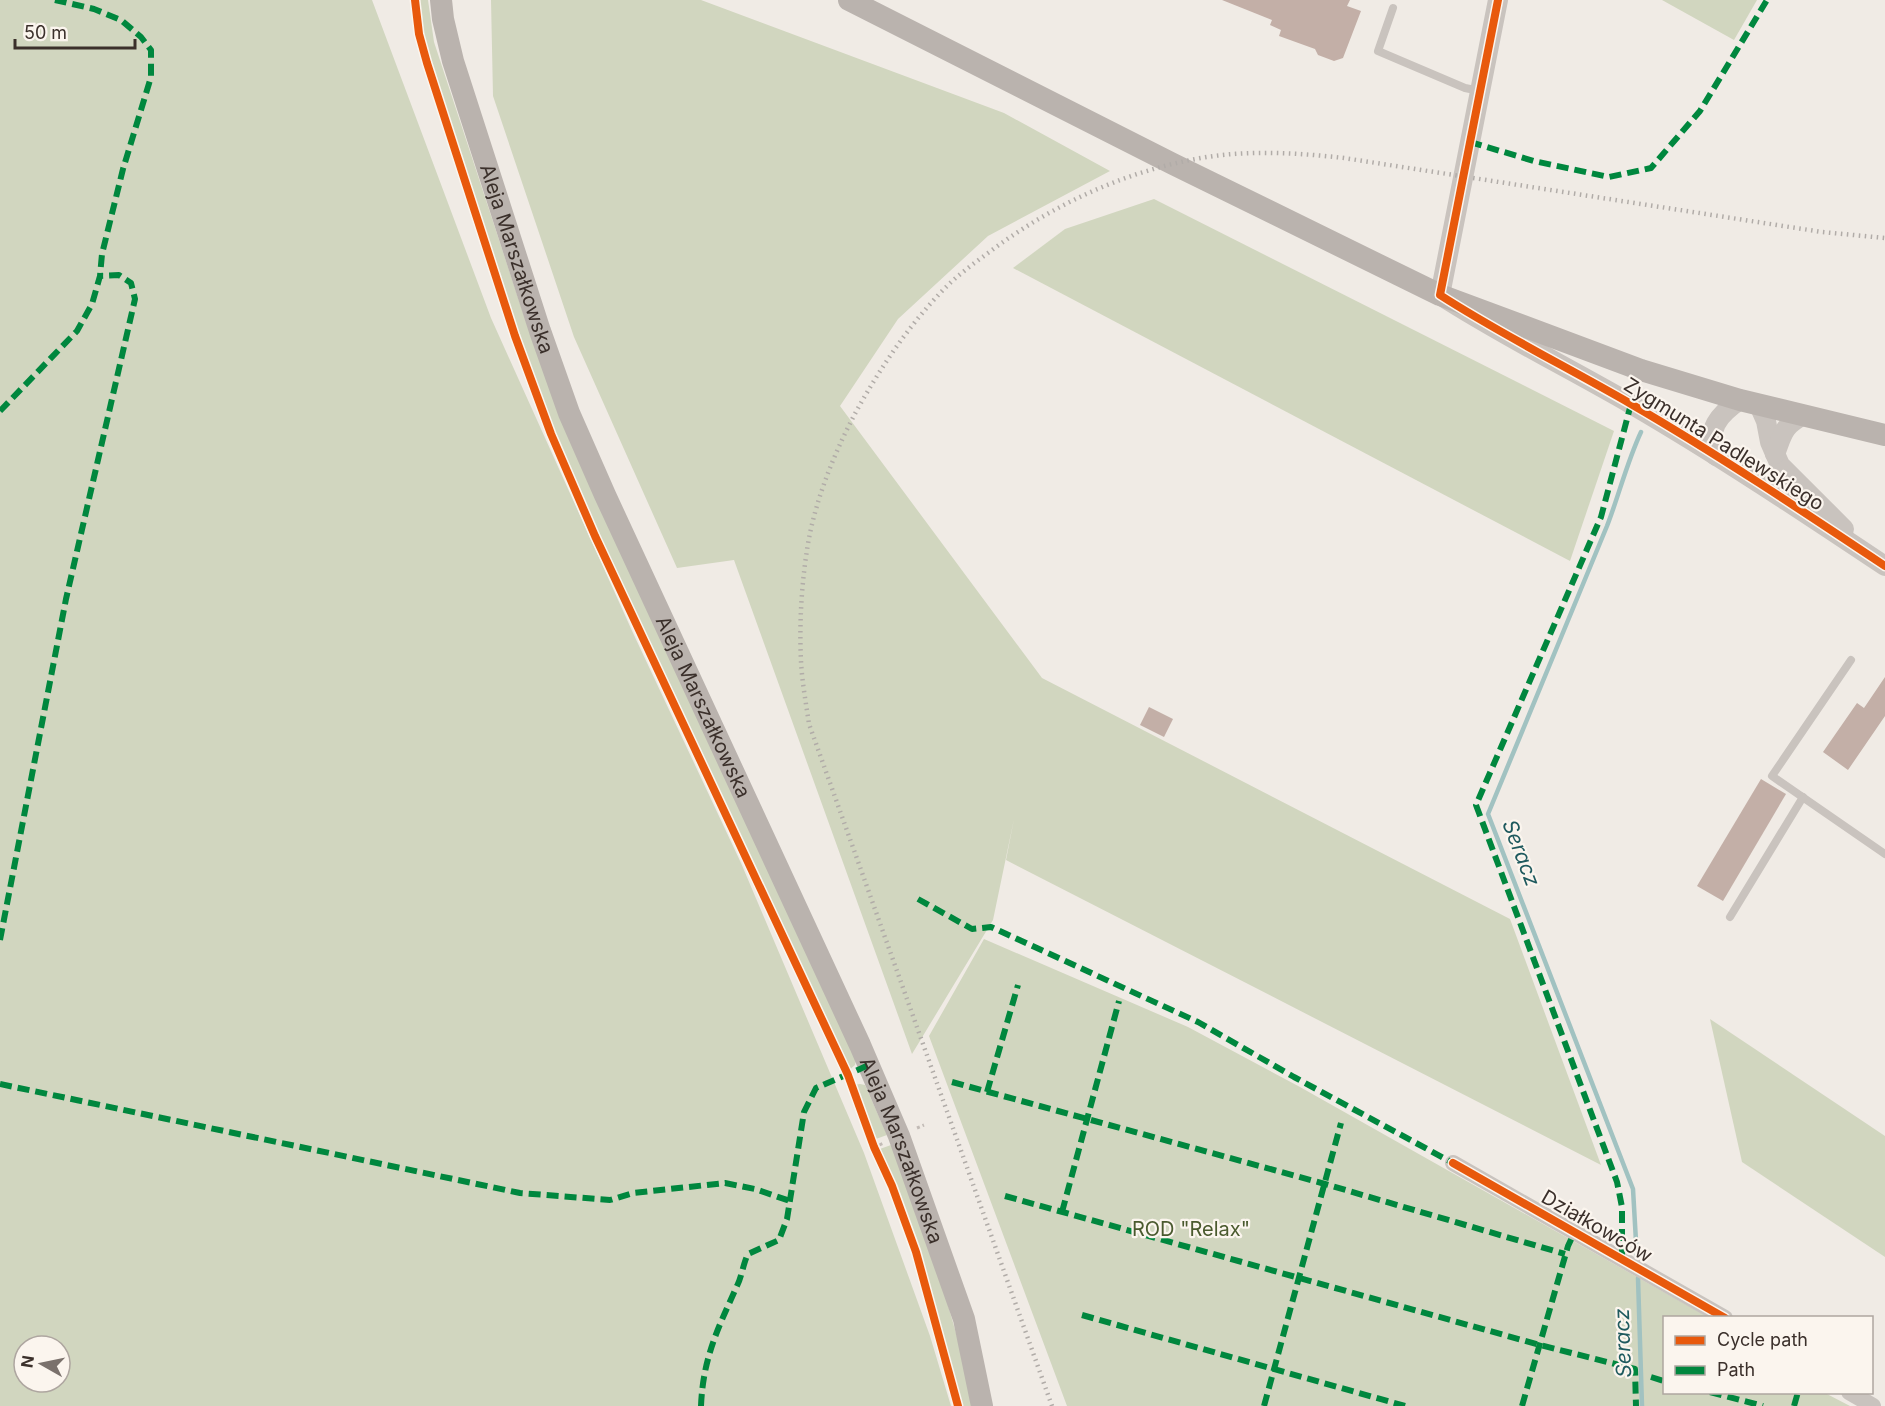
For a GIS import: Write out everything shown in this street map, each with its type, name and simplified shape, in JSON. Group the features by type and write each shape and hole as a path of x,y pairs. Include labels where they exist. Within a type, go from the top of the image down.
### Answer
{"main road":[{"name":"Aleja Marszałkowska","path":"441,0 453,61 540,331 569,412 604,495 860,1045 899,1136 964,1319 982,1406"},
{"path":"849,0 1184,170 1440,295 1641,370 1749,402 1885,435"}],"street":[{"path":"1440,295 1498,0"},
{"name":"Zygmunta Padlewskiego","path":"1440,295 1479,320 1631,404 1880,562"},
{"name":"Zygmunta Padlewskiego","path":"1716,456 1712,447 1713,429 1724,410 1749,402 1766,421 1770,442 1787,474 1880,562"},
{"name":"Zygmunta Padlewskiego","path":"1775,454 1782,434 1790,423 1804,416"},
{"name":"Działkowców","path":"1453,1163 1723,1316"},
{"path":"1852,1394 1873,1406"}],"lane":[{"path":"1393,8 1378,51 1465,88 1480,91"},
{"path":"1851,660 1772,776 1885,854"},
{"path":"1730,917 1803,797"}],"path":[{"path":"870,1137 878,1155"}],"green space":[{"path":"0,0 372,0 491,318 633,633 741,863 864,1153 930,1336 951,1406 0,1406"},
{"path":"417,0 428,0 434,42 526,322 856,1060 855,1065 848,1071 580,496 563,454 516,326 434,78 423,39"},
{"path":"491,0 701,0 1004,113 1110,171 988,236 898,319 840,406 1042,678 1510,919 1601,1165 1006,860 1014,819 993,920 912,1054 734,560 677,568 574,337 493,96"},
{"path":"1662,0 1757,0 1734,40"},
{"path":"1154,199 1614,431 1570,561 1013,268 1065,229"},
{"name":"ROD \"Relax\"","path":"984,939 1188,1027 1300,1087 1706,1316 1663,1316 1663,1394 1827,1394 1850,1406 1067,1406 929,1036"},
{"path":"1710,1019 1885,1136 1885,1257 1742,1162"},
{"path":"854,1085 865,1085 887,1135 873,1140"},
{"path":"891,1145 937,1267 974,1406 960,1406 926,1276 904,1212 877,1150"}],"building":[{"path":"1222,0 1350,0 1347,6 1361,11 1343,58 1334,61 1318,55 1315,49 1279,36 1281,30 1270,25 1272,20"},
{"path":"1885,677 1885,716 1848,770 1823,752 1857,703 1864,708"},
{"path":"1149,707 1173,719 1164,737 1140,725"},
{"path":"1761,779 1786,794 1723,901 1697,886"}],"waterway":[{"name":"Seracz","path":"1637,1259 1633,1189 1488,814 1607,526 1641,432"},
{"name":"Seracz","path":"1638,1278 1642,1406"}],"railway":[{"path":"1052,1406 809,724 804,692 800,646 801,614 805,568 813,521 828,472 842,440 857,410 897,346 945,288 988,253 1038,219 1120,180 1177,163 1224,155 1276,153 1344,158 1822,232 1885,238"}],"marked path":[{"path":"0,411 77,331 92,304 123,169 151,77 151,50 141,37 121,20 94,9 55,0"},
{"path":"1470,142 1534,161 1609,177 1651,168 1700,111 1767,0"},
{"path":"0,940 66,599 135,299 131,283 119,275 100,276"},
{"path":"1622,1259 1622,1207 1617,1182 1476,805 1601,517 1631,404"},
{"path":"918,899 972,929 991,927 1198,1022 1453,1163"},
{"path":"987,1092 1018,985"},
{"path":"1062,1212 1119,1001"},
{"path":"701,1406 708,1358 748,1254 779,1240 787,1219 804,1112 816,1088 869,1065"},
{"path":"952,1082 1325,1184 1565,1254"},
{"path":"0,1084 520,1193 610,1200 633,1193 725,1183 755,1189 790,1201"},
{"path":"1264,1406 1341,1123"},
{"path":"1005,1196 1540,1345 1635,1369 1636,1406"},
{"path":"1522,1406 1568,1246 1575,1231"},
{"path":"1082,1315 1405,1406"},
{"path":"1651,1377 1663,1381"},
{"path":"1718,1394 1763,1406"},
{"path":"1794,1406 1797,1394"}],"cycle path":[{"path":"415,0 419,34 427,63 515,336 551,434 595,536 848,1075 916,1252 958,1406"},
{"path":"1498,0 1440,295 1663,423 1885,566"},
{"path":"1453,1163 1721,1316"}]}
